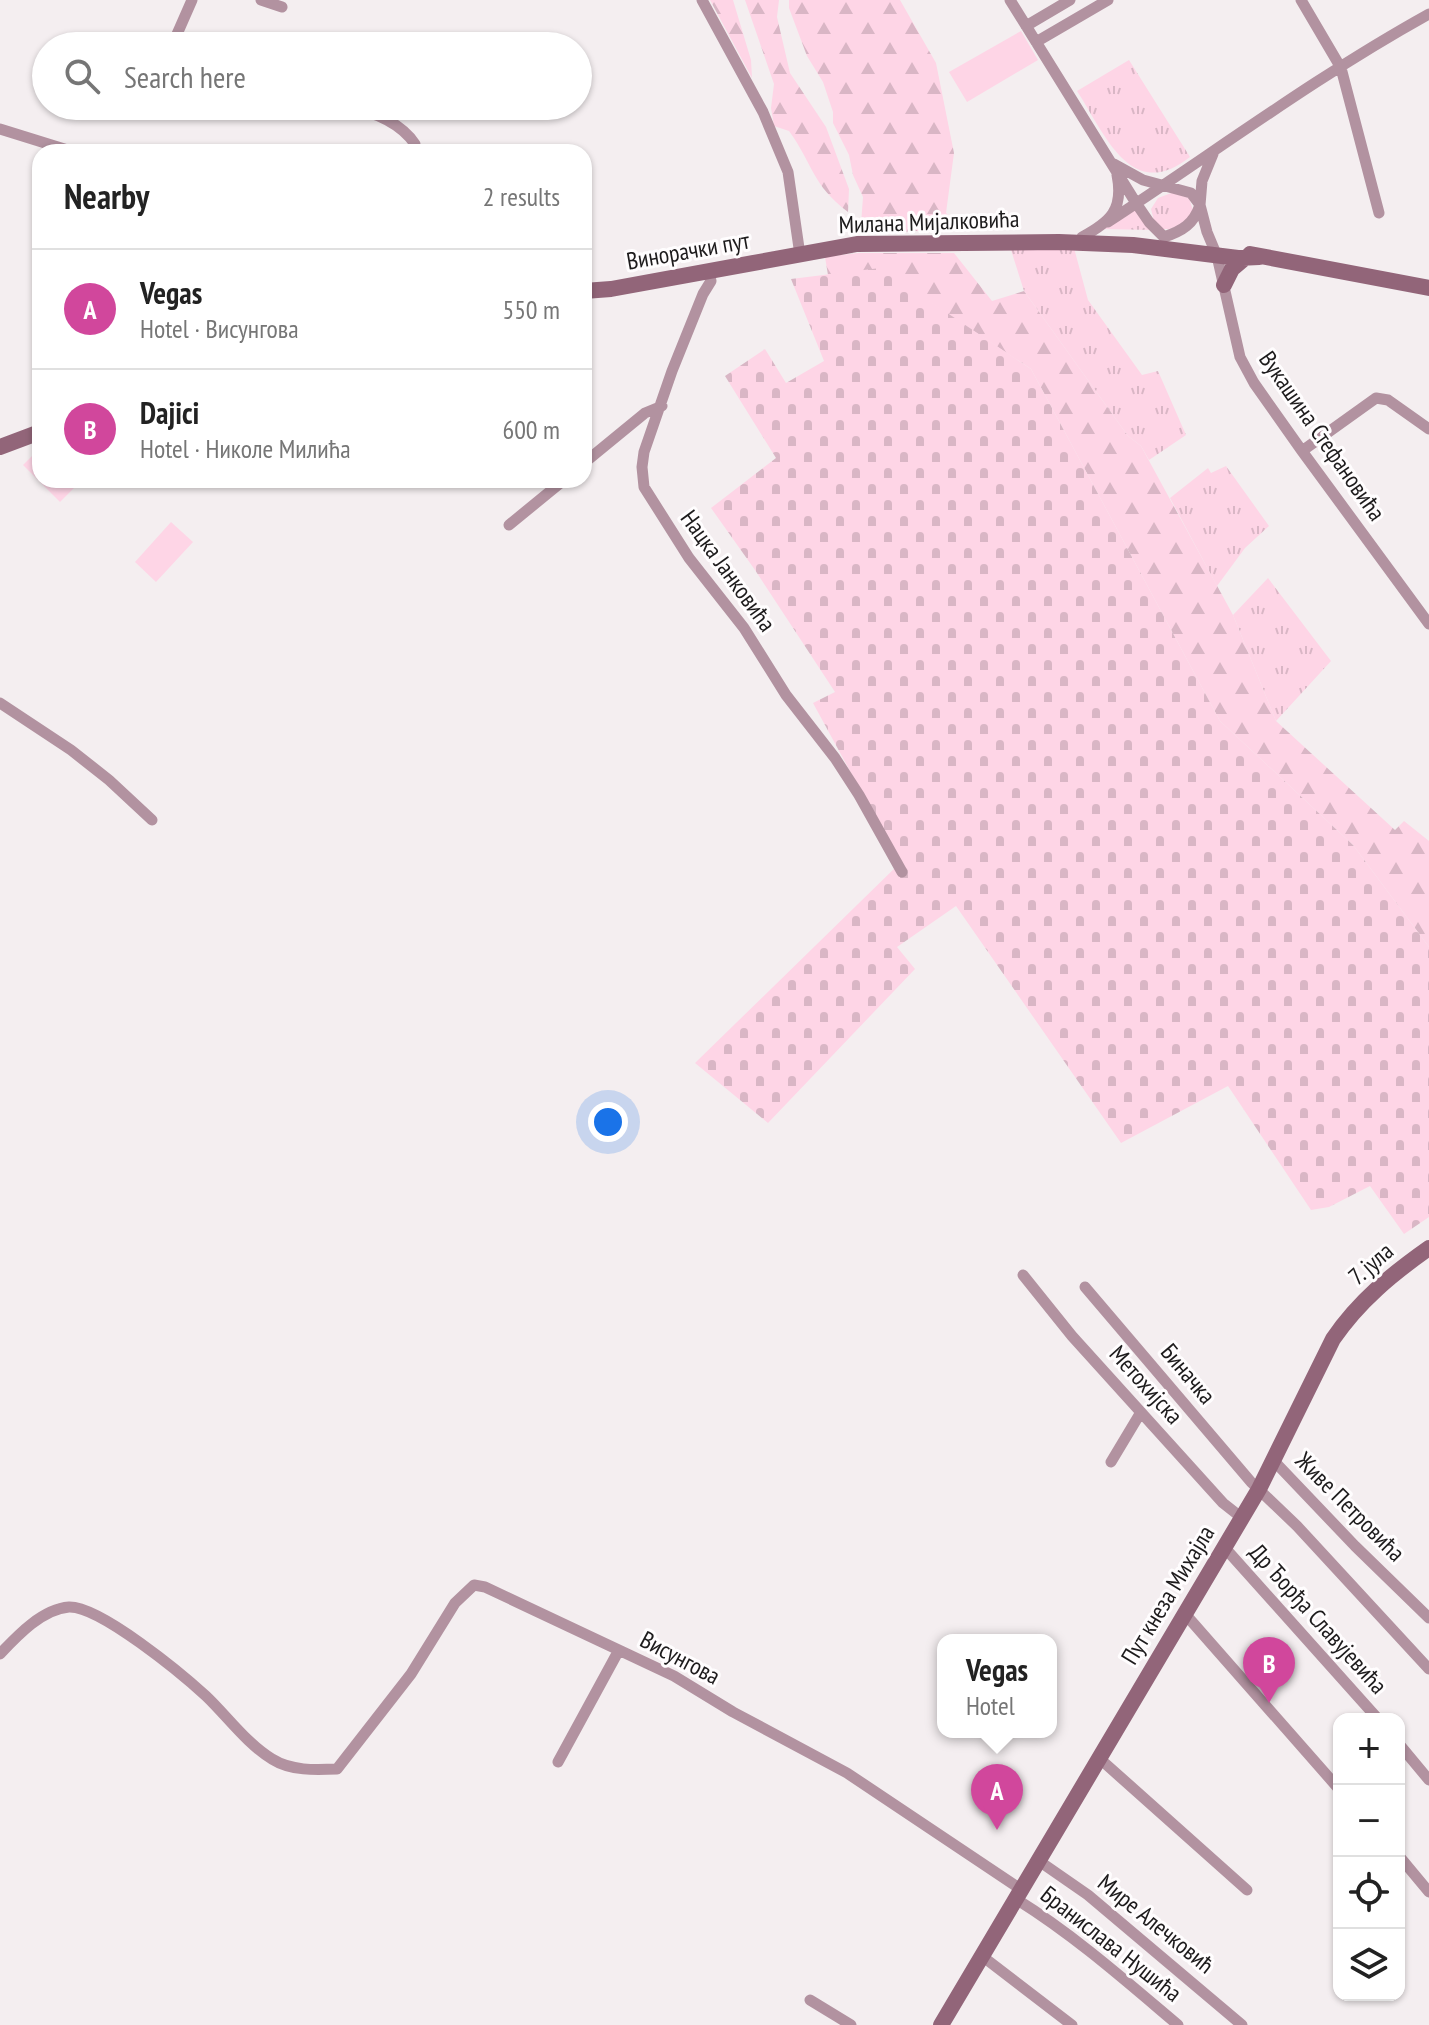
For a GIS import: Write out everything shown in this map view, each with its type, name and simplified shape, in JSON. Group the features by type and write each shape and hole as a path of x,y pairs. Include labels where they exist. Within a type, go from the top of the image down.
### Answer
{"street":[{"path":"261,0 282,7"},
{"path":"702,0 763,112 784,160 791,185 800,255"},
{"path":"1010,0 1149,222 1164,237 1188,252"},
{"path":"1026,26 1070,0"},
{"path":"1036,42 1108,0"},
{"path":"1301,0 1341,68 1379,213"},
{"path":"177,32 187,2"},
{"path":"1082,237 1213,154 1283,103 1429,14"},
{"path":"384,120 406,131 415,144"},
{"path":"0,129 48,144"},
{"path":"1133,245 1187,227 1200,205 1202,181 1213,154"},
{"path":"1113,166 1159,187 1191,193 1200,205"},
{"path":"1108,222 1118,198 1113,166"},
{"path":"1149,222 1148,209 1159,187"},
{"name":"Вукашина Стефановића","path":"1200,205 1218,256 1240,357 1247,372 1429,624"},
{"name":"Милана Мијалковића","path":"1059,242 1082,237 1164,237 1218,256"},
{"name":"Милана Мијалковића","path":"800,255 857,244 1059,242 1133,245 1218,256 1249,255 1429,288"},
{"name":"Винорачки пут","path":"592,290 800,255"},
{"path":"1224,285 1232,269 1249,255"},
{"name":"Нацка Јанковића","path":"709,271 711,281 672,371 644,452 644,487 689,558 744,628 786,695 835,758 902,872"},
{"path":"1302,451 1376,398 1388,400 1429,429"},
{"path":"592,456 645,413 662,406"},
{"path":"0,447 32,435"},
{"path":"509,525 554,488"},
{"path":"0,703 71,750 152,820"},
{"name":"7. јула","path":"1346,1320 1385,1281 1429,1248"},
{"name":"Метохијска","path":"1023,1275 1072,1336 1223,1503 1242,1518"},
{"name":"Биначка","path":"1085,1287 1259,1489 1308,1537 1429,1669"},
{"name":"Пут кнеза Михајла","path":"941,2025 1259,1489 1328,1349 1346,1320"},
{"path":"1111,1462 1141,1412"},
{"name":"Живе Петровића","path":"1274,1461 1429,1618"},
{"name":"Др Ђорђа Славујевића","path":"1225,1548 1373,1713"},
{"name":"Висунгова","path":"0,1654 20,1633 49,1614 71,1607 95,1615 138,1640 203,1694 273,1760 306,1770 337,1769 411,1674 455,1603 474,1585 485,1587 674,1676 733,1712 847,1773 1019,1894"},
{"path":"1186,1615 1335,1785"},
{"path":"558,1762 619,1650"},
{"path":"1405,1751 1429,1780"},
{"path":"1099,1758 1247,1890"},
{"path":"1400,1857 1429,1892"},
{"name":"Мире Алечковић","path":"1039,1861 1100,1904 1242,2025"},
{"name":"Бранислава Нушића","path":"1019,1894 1178,2025"},
{"path":"982,1956 1072,2025"},
{"path":"810,2000 851,2025"}],"green space":[{"path":"710,0 733,0 751,60 752,78"},
{"path":"745,0 779,0 777,17 790,73 826,127 849,189 848,212 827,193 789,131 774,126 771,108 774,84"},
{"path":"789,0 900,0 936,63 954,153 946,213 964,228 869,234 861,224 863,197 853,175 849,155 833,123 833,112 823,82 807,56 789,8"},
{"path":"1021,31 1038,60 967,102 949,72"},
{"path":"1129,60 1190,157 1169,169 1151,173 1136,168 1122,158 1077,91"},
{"path":"1174,192 1189,198 1193,210 1187,223 1162,229 1154,221 1151,209 1158,198"},
{"path":"1135,207 1151,230 1102,229"},
{"path":"1074,248 1088,300 1142,375 1158,371 1186,435 1149,460 1141,446 1128,436 1024,291 1011,250"},
{"path":"858,253 954,253 992,301 1024,291 1128,436 1141,446 1233,615 1276,721 1395,830 1404,821 1429,841 1429,947 1353,845 1220,721 1031,369 880,269 828,275 825,257"},
{"path":"880,268 1031,369 1220,721 1353,845 1429,947 1429,1217 1404,1234 1370,1186 1329,1207 1311,1210 1228,1086 1121,1143 956,906 897,947 915,969 768,1123 695,1063 900,863 813,703 835,692 711,508 776,458 725,376 765,349 786,383 824,361 791,279"},
{"path":"32,456 32,474 23,465"},
{"path":"1226,466 1269,526 1245,548 1217,586 1170,498 1208,468 1211,473"},
{"path":"46,488 74,488 60,502"},
{"path":"171,522 193,542 156,582 135,562"},
{"path":"1268,578 1331,661 1276,721 1233,615"}],"place":[{"name":"Dajici","path":"1269,1703"},
{"name":"Vegas","path":"997,1830"}]}
